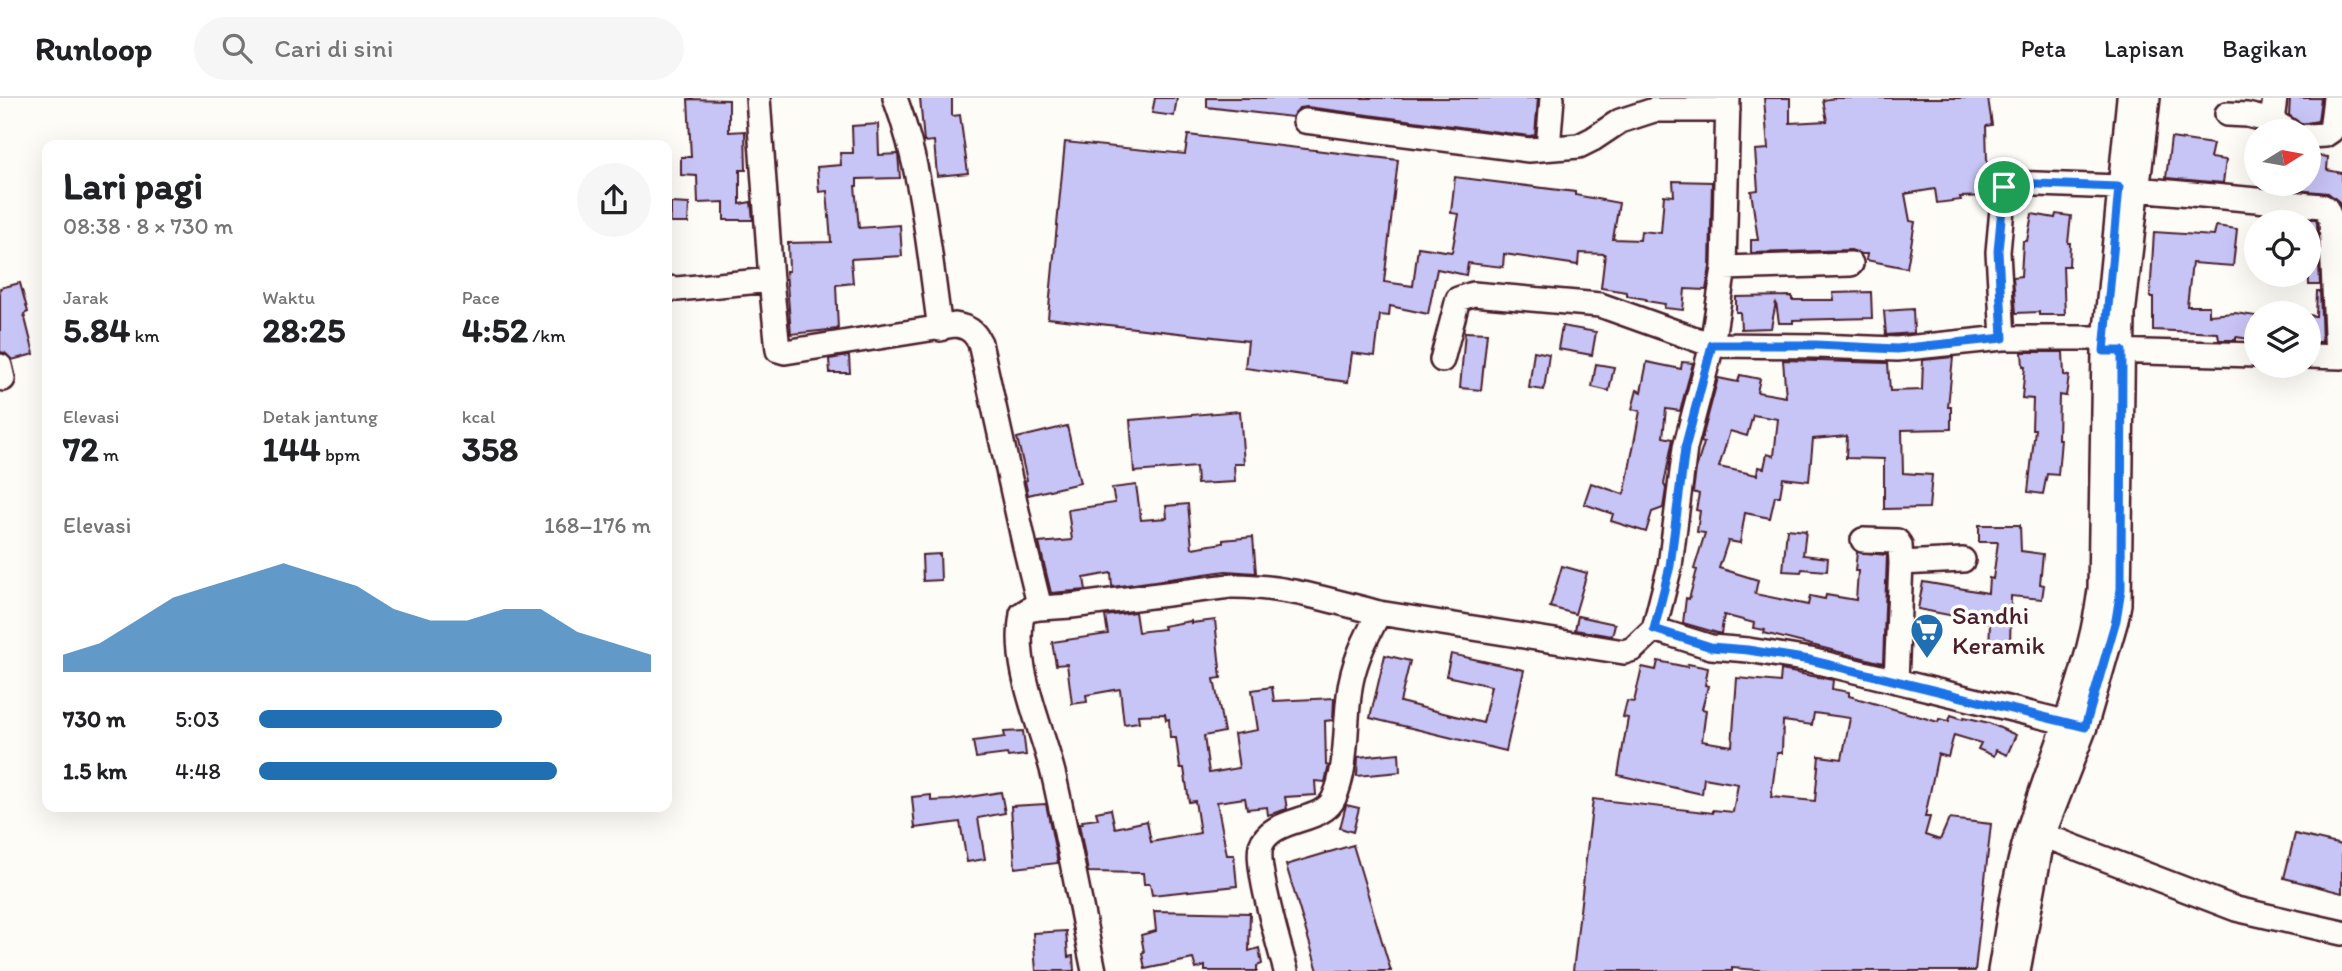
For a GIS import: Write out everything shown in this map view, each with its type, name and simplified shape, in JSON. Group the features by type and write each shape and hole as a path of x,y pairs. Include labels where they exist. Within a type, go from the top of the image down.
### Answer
{"street":[{"path":"758,98 776,346 780,352 955,326 975,332 980,343 1024,547 1040,608"},
{"path":"895,98 904,117 915,160 940,329"},
{"path":"1548,148 1552,98"},
{"path":"2018,971 2043,835 2076,725 2096,622 2111,564 2110,347 2128,188 2129,98"},
{"path":"2128,188 2148,98"},
{"path":"2275,98 2279,119"},
{"path":"2321,135 2331,131 2335,98"},
{"path":"1094,971 1055,779 1024,670 1019,631 1022,614 1040,608 1250,585 1289,590 1379,613 1624,652 1633,649 1654,629 1670,566 1685,448 1712,345 1724,268 1728,104 1654,110 1619,121 1579,146 1530,150 1305,121"},
{"path":"2227,114 2259,119"},
{"path":"2003,338 1998,251 2004,187 2008,183 2128,188 2326,208 2331,219 2340,357 2321,356"},
{"path":"1724,268 1851,264"},
{"path":"672,288 771,281"},
{"path":"1442,360 1458,299 1473,294 1600,305 1712,345 1816,345 1897,349 2003,338 2244,354"},
{"path":"1863,540 1897,541 1900,545 1896,681"},
{"path":"1901,562 1963,560"},
{"path":"1286,971 1260,859 1261,847 1272,832 1325,809 1334,800 1340,780 1350,683 1359,650 1379,613"},
{"path":"1654,629 1711,647 1810,660 2076,725"},
{"path":"2000,971 2016,874 2028,832 2076,725"},
{"path":"2043,835 2236,909 2342,933"}],"building":[{"path":"920,98 952,98 952,116 960,115 968,173 937,176 934,141 924,142"},
{"path":"1155,98 1177,98 1174,116 1152,113"},
{"path":"1207,98 1538,98 1535,135 1529,136 1307,107 1299,108 1292,117 1248,112 1207,107"},
{"path":"1764,98 1790,98 1790,123 1827,121 1823,100 1835,98 1988,98 1992,125 1986,126 1988,196 1960,197 1961,200 1937,203 1935,189 1905,194 1910,221 1915,222 1907,268 1866,260 1867,254 1851,250 1751,253 1751,240 1758,240 1751,191 1758,190 1755,150 1768,149"},
{"path":"2290,98 2321,98 2318,119 2294,119 2289,115"},
{"path":"688,99 729,100 729,132 745,131 746,170 740,170 740,204 751,202 753,220 724,220 724,202 698,203 697,176 681,175 681,157 691,157"},
{"path":"878,124 879,155 898,154 900,178 857,179 855,186 859,228 900,225 902,256 851,259 853,283 836,285 838,329 791,334 786,271 789,271 788,243 831,242 827,191 819,192 817,167 841,165 840,153 853,153 852,126"},
{"path":"1188,135 1398,160 1384,282 1413,286 1418,247 1452,252 1459,214 1451,213 1455,177 1575,192 1575,195 1619,203 1613,239 1640,240 1641,231 1661,233 1664,195 1674,196 1673,181 1712,182 1710,267 1706,290 1685,289 1683,310 1664,308 1665,304 1627,296 1627,292 1601,288 1605,254 1579,253 1578,265 1504,254 1503,267 1468,263 1466,275 1437,269 1428,314 1390,306 1389,316 1380,315 1375,356 1352,353 1348,382 1245,368 1248,341 1048,318 1065,142 1185,154"},
{"path":"2171,138 2213,144 2210,158 2226,160 2223,183 2166,178"},
{"path":"2321,156 2328,157 2327,170 2342,173 2342,209 2338,201 2328,193 2321,192"},
{"path":"672,203 689,204 688,223 672,223"},
{"path":"2032,214 2055,218 2056,214 2071,216 2069,266 2063,266 2065,315 2016,313 2013,277 2021,276 2023,241 2027,241"},
{"path":"2216,226 2237,229 2233,266 2192,263 2187,306 2209,306 2209,315 2244,314 2244,338 2219,340 2218,333 2153,330 2153,297 2150,297 2154,232 2214,236"},
{"path":"20,283 28,312 24,314 34,354 12,360 0,352 0,288"},
{"path":"2317,291 2320,291 2320,301 2317,301"},
{"path":"1871,292 1872,318 1793,320 1793,323 1779,323 1776,302 1771,328 1741,329 1740,312 1736,312 1736,297 1792,296 1792,300 1834,300 1833,293"},
{"path":"1913,309 1914,333 1886,335 1884,311"},
{"path":"1562,326 1596,332 1592,355 1558,349"},
{"path":"1465,332 1487,333 1481,390 1460,388"},
{"path":"1534,351 1549,354 1544,390 1529,388"},
{"path":"2022,352 2063,352 2064,375 2069,376 2066,396 2059,395 2058,439 2061,439 2058,475 2047,474 2043,494 2028,492 2035,429 2032,429 2033,399 2022,398 2025,366"},
{"path":"849,356 850,373 830,373 829,359"},
{"path":"1953,357 1948,407 1951,407 1951,429 1902,430 1903,473 1932,475 1929,508 1884,509 1884,459 1846,458 1847,436 1813,439 1809,481 1783,478 1780,496 1775,496 1770,518 1745,513 1740,543 1728,541 1719,568 1758,580 1755,594 1808,605 1810,596 1825,599 1826,595 1856,600 1857,552 1887,555 1883,663 1764,633 1765,630 1753,628 1754,623 1724,615 1721,634 1683,623 1686,598 1689,599 1697,570 1694,569 1705,533 1697,532 1700,511 1696,510 1699,494 1693,492 1696,469 1704,443 1701,442 1718,378 1738,382 1740,375 1760,379 1757,392 1786,397 1783,360 1888,363 1890,391 1922,390 1923,360","holes":["1753,415 1778,419 1774,456 1767,454 1764,468 1758,467 1757,475 1719,467 1730,431 1747,436"]},
{"path":"1647,362 1681,369 1682,362 1693,363 1680,411 1666,409 1663,437 1673,439 1664,484 1666,489 1663,508 1652,512 1646,532 1611,521 1613,514 1584,504 1591,483 1623,494 1625,491 1640,411 1632,409 1637,390 1641,392"},
{"path":"1596,364 1614,367 1609,391 1592,387"},
{"path":"1240,411 1244,464 1234,464 1235,482 1197,484 1196,467 1134,472 1130,420"},
{"path":"1067,426 1080,483 1028,495 1017,438"},
{"path":"1136,485 1141,520 1167,518 1166,506 1188,504 1192,548 1223,543 1223,540 1253,537 1256,573 1226,571 1112,587 1111,573 1084,578 1086,590 1051,593 1039,543 1072,540 1068,510 1115,503 1112,488"},
{"path":"1979,525 2020,525 2021,551 2043,554 2040,584 2044,585 2042,599 2011,596 2010,650 1989,649 1990,623 1918,609 1923,582 1988,593 1989,578 1993,579 1998,542 1979,542"},
{"path":"1787,529 1806,531 1803,555 1828,558 1827,571 1783,571"},
{"path":"940,554 941,580 923,581 922,555"},
{"path":"1562,566 1587,573 1575,614 1550,607"},
{"path":"1135,612 1138,632 1164,629 1163,626 1191,621 1215,620 1221,678 1214,679 1224,732 1204,736 1209,773 1239,768 1234,734 1258,730 1252,690 1272,687 1274,701 1334,698 1333,720 1325,721 1326,765 1329,766 1325,782 1315,781 1316,795 1285,797 1287,809 1268,815 1267,807 1247,809 1245,798 1217,802 1227,855 1234,855 1237,886 1152,895 1150,884 1144,884 1143,873 1088,872 1079,824 1083,824 1082,821 1098,819 1096,812 1111,809 1115,828 1147,821 1151,842 1200,833 1195,801 1189,802 1176,738 1170,738 1169,719 1166,720 1165,714 1138,715 1139,722 1124,724 1120,689 1086,695 1087,702 1072,704 1067,664 1056,665 1052,642 1108,634 1105,616"},
{"path":"1578,616 1615,624 1612,636 1575,630"},
{"path":"1451,654 1524,670 1506,751 1370,718 1385,655 1410,661 1400,702 1483,723 1491,686 1446,676"},
{"path":"1658,661 1708,668 1705,685 1708,686 1702,709 1706,710 1702,741 1732,746 1737,678 1780,682 1781,670 1833,680 1832,689 1849,692 1849,696 1938,722 1939,719 1949,721 1951,715 1963,719 1964,717 1989,723 2016,735 2007,755 1996,750 1994,756 1978,749 1981,743 1954,735 1948,757 1938,754 1925,817 1930,817 1925,835 1940,840 1949,819 1991,824 1975,971 1771,971 1732,968 1732,971 1573,971 1593,799 1713,813 1713,810 1733,812 1738,784 1704,778 1702,794 1618,775 1628,718 1623,717 1627,701 1634,702 1642,667 1656,670","holes":["1814,713 1850,718 1842,759 1819,756 1815,801 1771,797 1777,753 1782,753 1783,721 1812,725"]},
{"path":"1023,731 1026,755 1008,757 1007,754 976,758 973,741 1005,737 1004,732"},
{"path":"1399,753 1400,772 1357,776 1358,757"},
{"path":"1001,792 1005,813 978,818 985,859 967,862 960,822 915,828 912,797 931,795 931,801 951,800"},
{"path":"1046,804 1058,863 1015,868 1011,806"},
{"path":"1346,805 1359,808 1353,832 1340,828"},
{"path":"2295,834 2342,845 2342,893 2284,878"},
{"path":"1353,845 1391,971 1318,971 1286,865"},
{"path":"1154,911 1250,913 1249,951 1259,948 1262,964 1257,966 1257,971 1205,971 1205,966 1196,969 1193,959 1145,969 1141,935 1156,931"},
{"path":"1066,931 1068,957 1073,956 1074,971 1036,971 1033,933"}],"place":[{"name":"Sandhi Keramik","path":"1927,660"}],"route":[{"path":"2008,183 2119,187 2104,351 2122,351 2121,589 2116,620 2085,727 1810,660 1711,647 1654,629 1670,566 1685,448 1712,345 1816,345 1897,349 2003,338 1998,241 2004,187 2008,183"}]}
